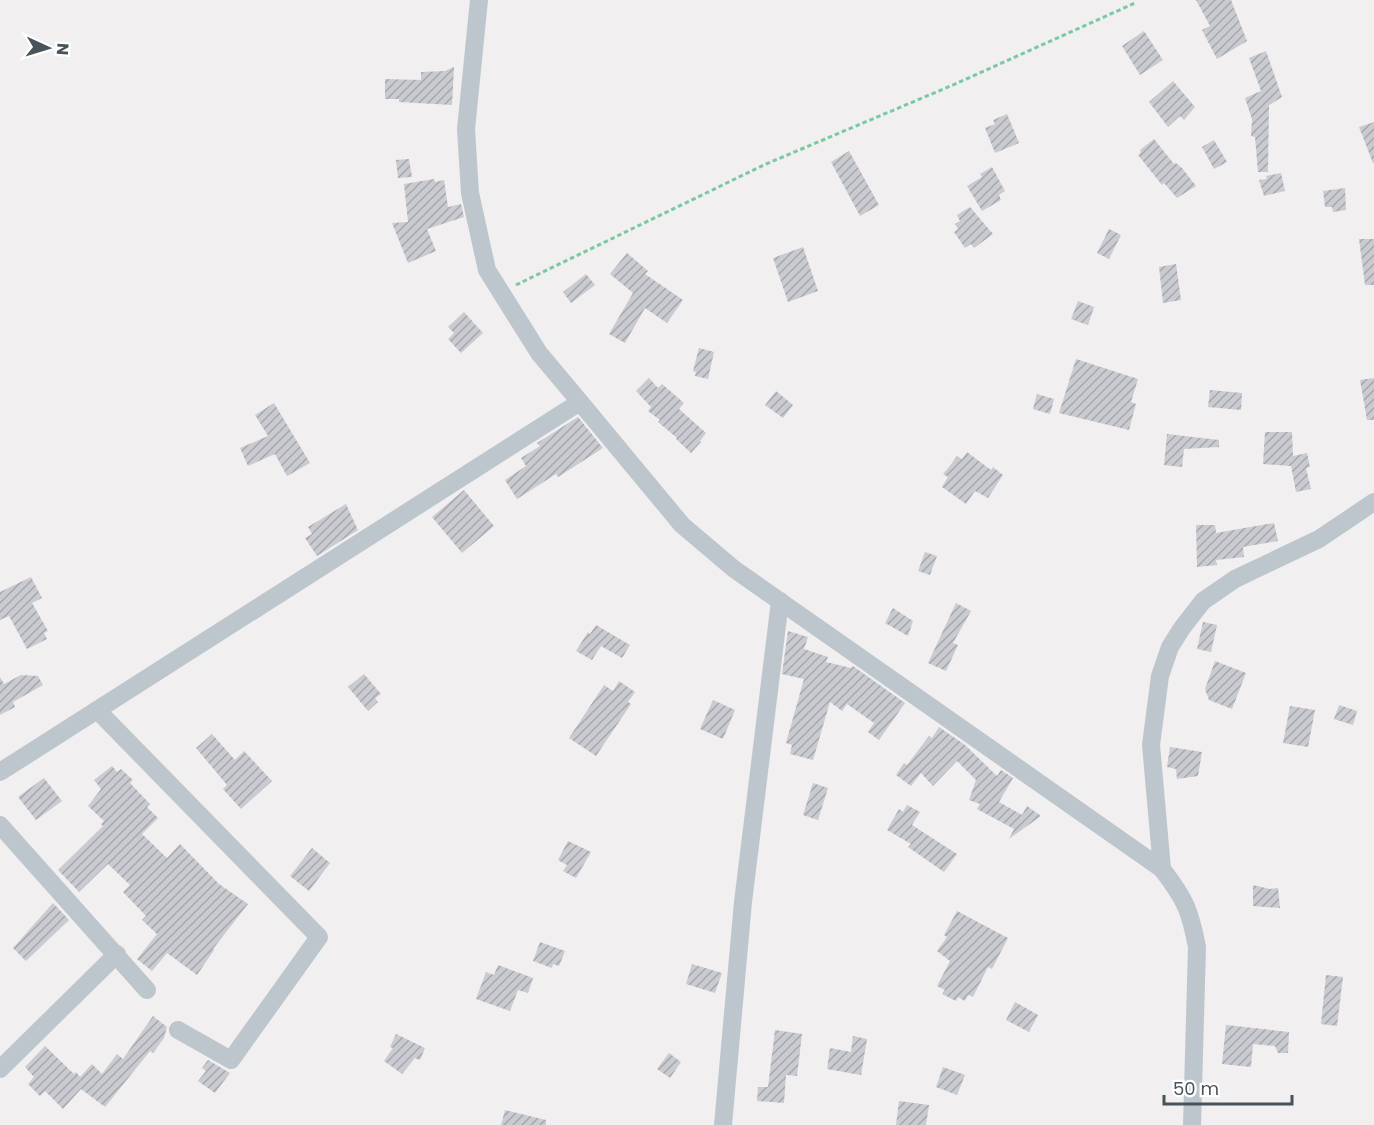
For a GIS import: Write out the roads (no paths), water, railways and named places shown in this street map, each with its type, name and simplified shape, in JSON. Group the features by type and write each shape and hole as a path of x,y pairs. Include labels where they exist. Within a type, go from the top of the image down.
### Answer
{"street":[{"path":"479,0 466,129 470,193 487,270 539,353 682,525 734,569 1162,869 1181,894 1191,919 1197,948 1192,1125"},
{"path":"0,772 580,402"},
{"path":"1162,869 1151,745 1160,676 1170,647 1203,601 1235,579 1319,539 1374,502"},
{"path":"723,1125 743,902 780,601"},
{"path":"97,710 319,938 231,1060 178,1030"},
{"path":"0,825 147,990"},
{"path":"0,1069 117,954"}]}
